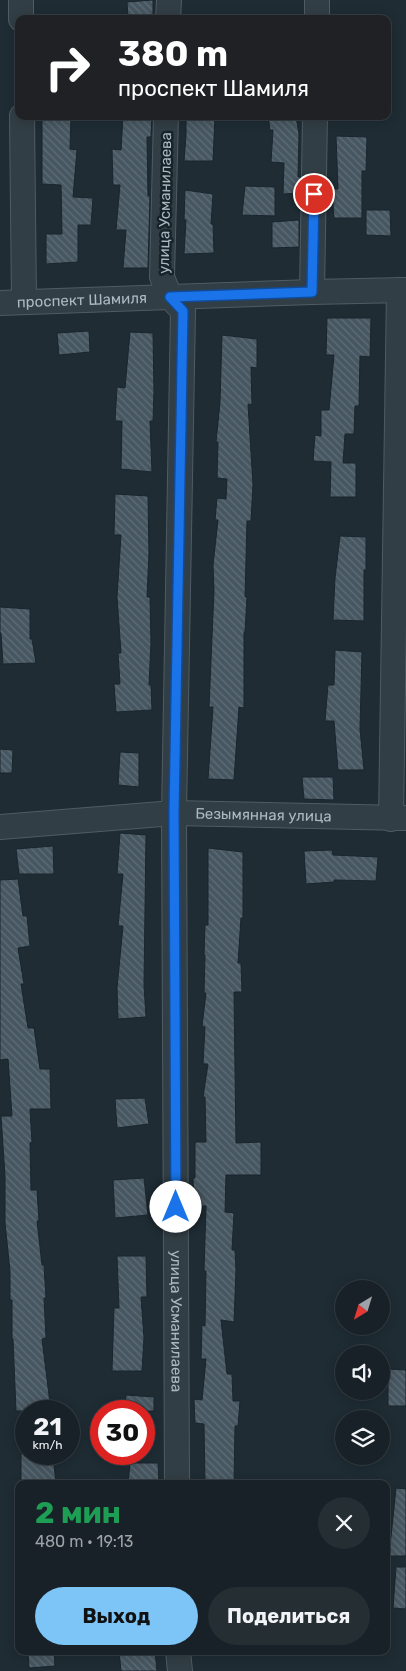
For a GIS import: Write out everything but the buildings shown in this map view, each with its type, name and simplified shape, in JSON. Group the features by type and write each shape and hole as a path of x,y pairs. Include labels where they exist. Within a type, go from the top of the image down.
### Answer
{"street":[{"path":"20,0 21,15"},
{"path":"168,15 169,0"},
{"path":"317,0 317,15"},
{"path":"22,120 24,302"},
{"name":"улица Усманилаева","path":"166,120 162,277 170,297 183,311 174,813 177,1480"},
{"path":"312,292 315,120"},
{"path":"398,818 402,290"},
{"name":"проспект Шамиля","path":"0,303 402,290"},
{"name":"Безымянная улица","path":"0,827 174,813 398,818"},
{"path":"178,1655 180,1671"}],"route":[{"path":"176,1207 174,813 183,311 170,297 312,292 314,194"}]}
